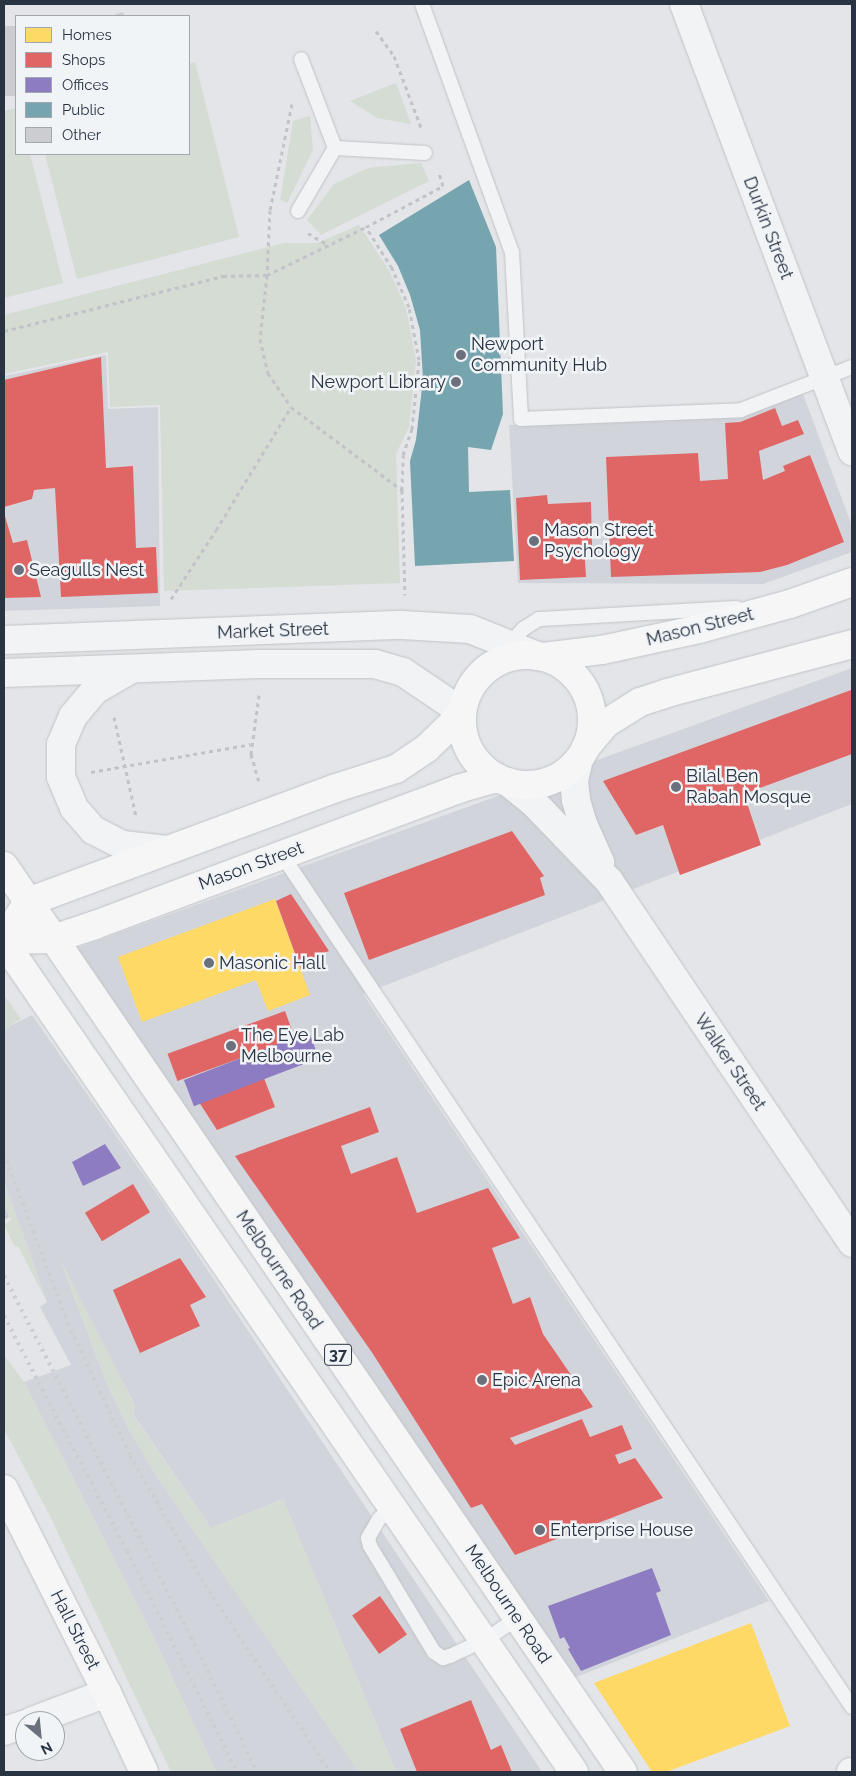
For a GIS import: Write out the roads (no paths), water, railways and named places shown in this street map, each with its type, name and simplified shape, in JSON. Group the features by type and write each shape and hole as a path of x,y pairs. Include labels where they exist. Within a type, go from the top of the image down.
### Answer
{"street":[{"name":"Durkin Street","path":"684,4 852,452"},
{"name":"Mason Street","path":"540,656 602,650 735,620 790,604 852,582"},
{"name":"Market Street","path":"4,640 402,625 464,628 540,656"},
{"path":"582,753 589,739 592,718 588,697 578,679 562,665 540,656 526,654 505,658 487,669 470,688 462,713 464,737 472,756 502,780 527,785 547,782 565,772 582,753 605,724 640,702 667,692 850,650"},
{"name":"Market Street","path":"4,673 286,664 384,665 410,676 462,713"},
{"path":"134,668 103,684 77,710 61,744 61,777 70,801 79,816 98,833 128,846 167,850"},
{"path":"4,940 28,902 336,788 396,769 427,748 462,713"},
{"name":"Walker Street","path":"582,753 574,781 576,800 583,824 609,881 852,1242"},
{"name":"Mason Street","path":"4,940 53,939 458,789 502,780"},
{"name":"Walker Street","path":"502,780 533,802 609,881"},
{"name":"Melbourne Road","path":"4,866 623,1772"},
{"name":"37","path":"4,940 574,1772"},
{"name":"Hall Street","path":"4,1489 107,1693 144,1772"},
{"path":"59,1711 107,1693"}],"lane":[{"path":"422,4 512,252 521,419 741,410 852,367"},
{"path":"301,59 335,148"},
{"path":"335,148 425,146"},
{"path":"298,211 335,148"},
{"path":"487,669 529,624 544,618 694,611 790,604"},
{"path":"282,854 852,1707"},
{"path":"391,1507 379,1519 368,1538 370,1546 434,1652 443,1658 450,1656 485,1640 518,1618"}],"railway":[{"path":"4,1154 68,1323 130,1456 205,1585 330,1772"},
{"path":"4,1276 191,1637 257,1772"},
{"path":"4,1316 127,1551 237,1772"}],"place":[{"name":"Newport Community Hub","path":"461,355"},
{"name":"Newport Library","path":"456,382"},
{"name":"Mason Street Psychology","path":"534,541"},
{"name":"Seagulls Nest","path":"19,570"},
{"name":"Bilal Ben Rabah Mosque","path":"676,787"},
{"name":"Masonic Hall","path":"209,963"},
{"name":"The Eye Lab Melbourne","path":"231,1046"},
{"name":"Epic Arena","path":"482,1380"},
{"name":"Enterprise House","path":"540,1530"}]}
